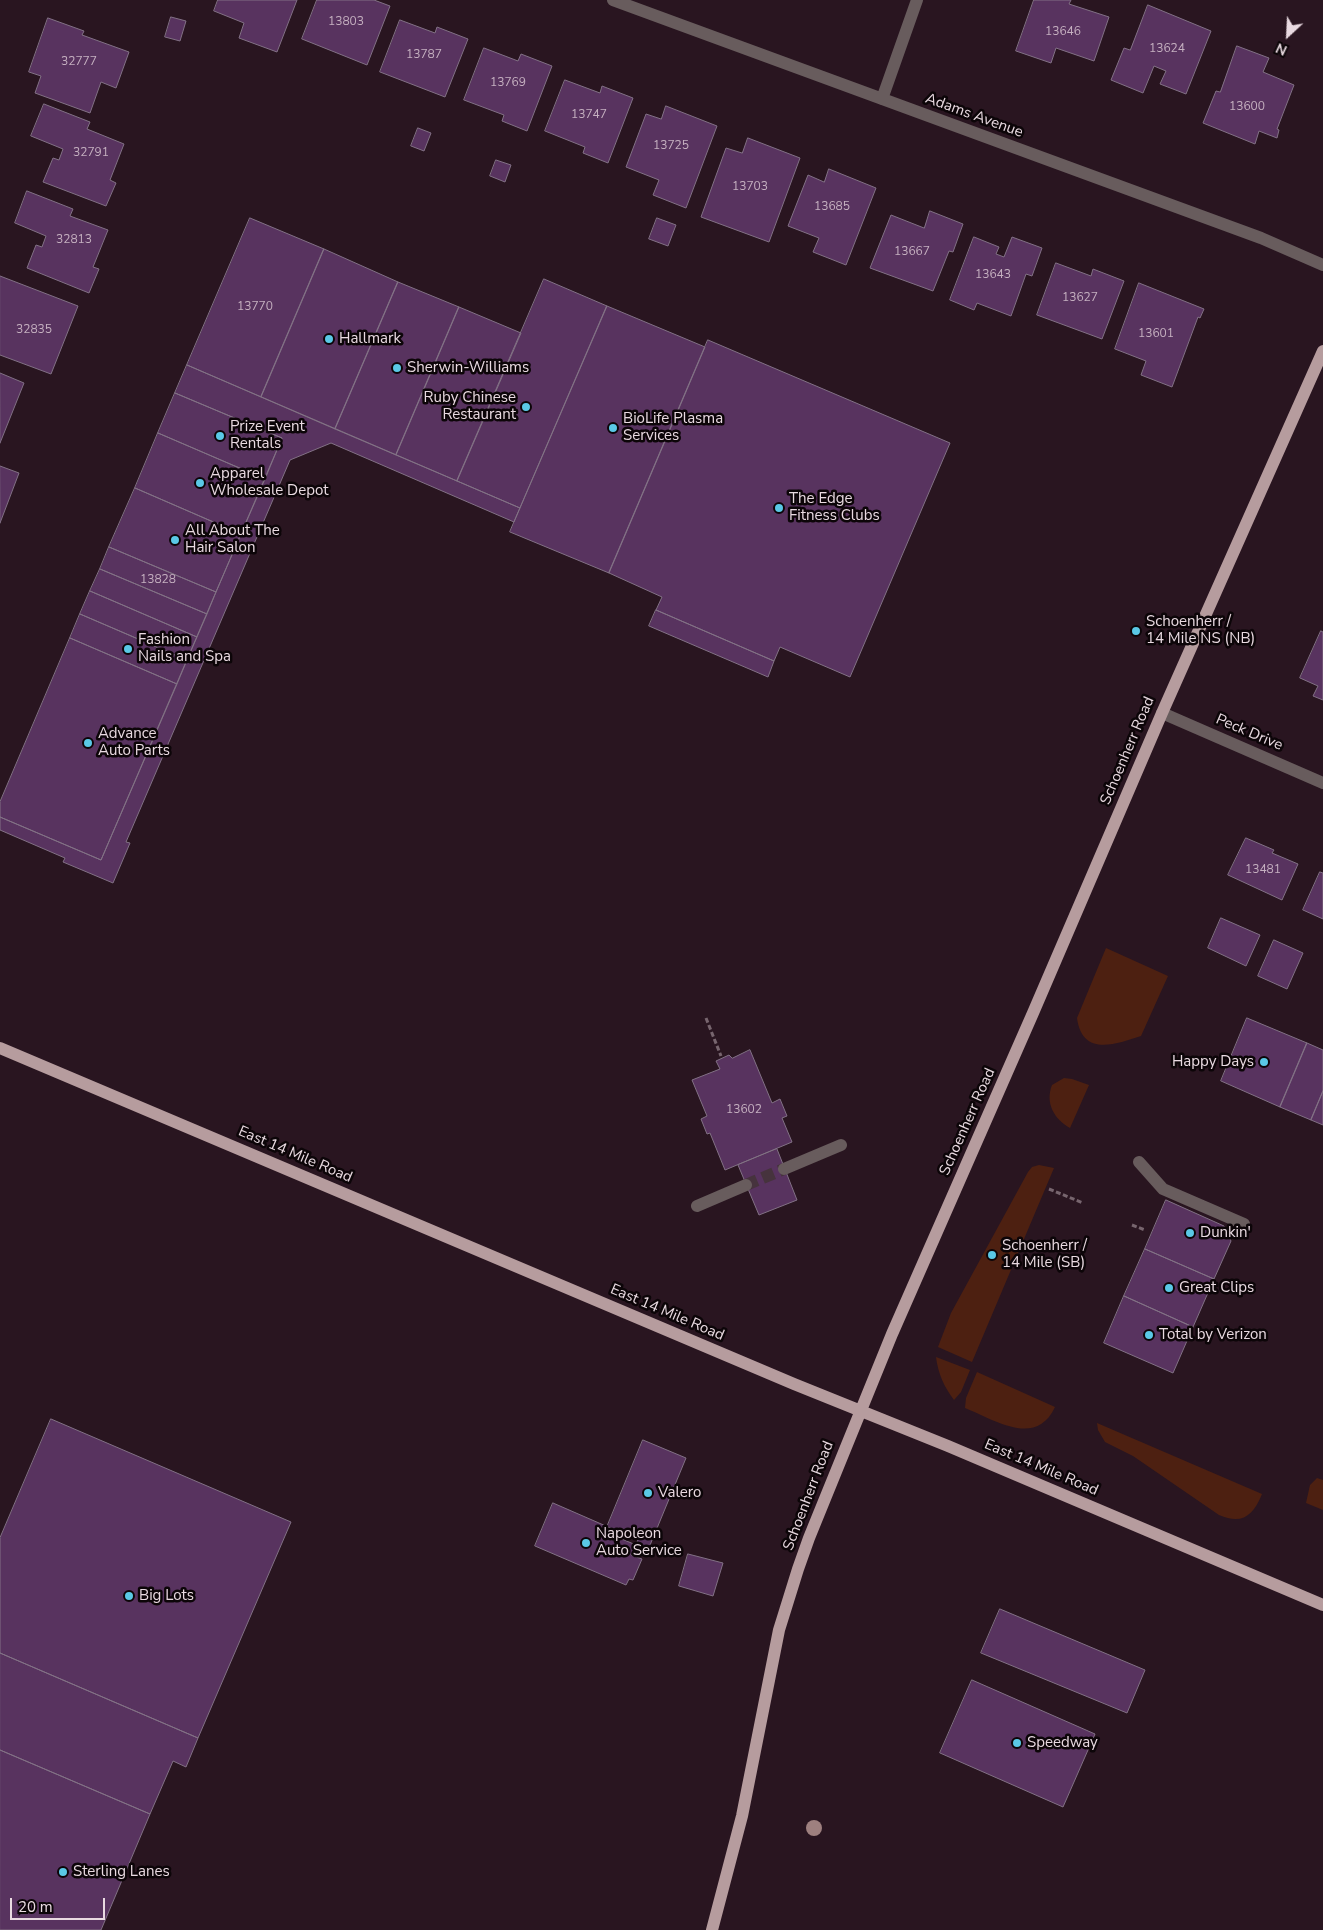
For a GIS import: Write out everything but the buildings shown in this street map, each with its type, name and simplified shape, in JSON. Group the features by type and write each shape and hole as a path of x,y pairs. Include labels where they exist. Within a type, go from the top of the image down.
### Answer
{"main road":[{"name":"Schoenherr Road","path":"712,1930 742,1816 779,1630 798,1569 860,1410 1162,713 1323,351"},
{"name":"East 14 Mile Road","path":"0,1048 1323,1605"}],"street":[{"name":"Adams Avenue","path":"613,0 1252,235 1323,265"},
{"path":"882,99 917,0"},
{"name":"Peck Drive","path":"1162,713 1323,783"},
{"path":"784,1169 841,1144"},
{"path":"1139,1162 1163,1189 1244,1224"},
{"path":"697,1206 746,1185"}],"path":[{"path":"706,1018 722,1056"},
{"path":"1049,1189 1083,1203"},
{"path":"1132,1225 1145,1230"}],"shaded area":[{"path":"1106,948 1168,976 1141,1036 1101,1045 1092,1043 1085,1038 1080,1030 1077,1018"},
{"path":"1064,1078 1089,1085 1070,1128 1059,1120 1050,1104 1052,1085"},
{"path":"1039,1165 1054,1168 972,1362 938,1347 951,1313 1028,1172 1032,1167"},
{"path":"936,1357 970,1370 961,1392 954,1400 942,1380"},
{"path":"977,1372 1055,1407 1047,1419 1037,1426 1026,1428 1002,1424 965,1408 966,1398"},
{"path":"1097,1423 1262,1494 1259,1502 1251,1513 1240,1519 1219,1515 1133,1456 1105,1442 1098,1430"},
{"path":"1317,1478 1323,1480 1323,1510 1306,1503 1310,1485"}],"tunnel":[{"path":"746,1185 784,1169"}],"place":[{"name":"Hallmark","path":"329,339"},
{"name":"Sherwin-Williams","path":"397,368"},
{"name":"Ruby Chinese Restaurant","path":"526,407"},
{"name":"BioLife Plasma Services","path":"613,428"},
{"name":"Prize Event Rentals","path":"220,436"},
{"name":"Apparel Wholesale Depot","path":"200,483"},
{"name":"The Edge Fitness Clubs","path":"779,508"},
{"name":"All About The Hair Salon","path":"175,540"},
{"name":"Schoenherr / 14 Mile NS (NB)","path":"1136,631"},
{"name":"Fashion Nails and Spa","path":"128,649"},
{"name":"Advance Auto Parts","path":"88,743"},
{"name":"Happy Days","path":"1264,1062"},
{"name":"Dunkin'","path":"1190,1233"},
{"name":"Schoenherr / 14 Mile (SB)","path":"992,1255"},
{"name":"Great Clips","path":"1169,1288"},
{"name":"Total by Verizon","path":"1149,1335"},
{"name":"Valero","path":"648,1493"},
{"name":"Napoleon Auto Service","path":"586,1543"},
{"name":"Big Lots","path":"129,1596"},
{"name":"Speedway","path":"1017,1743"},
{"name":"Sterling Lanes","path":"63,1872"}]}
